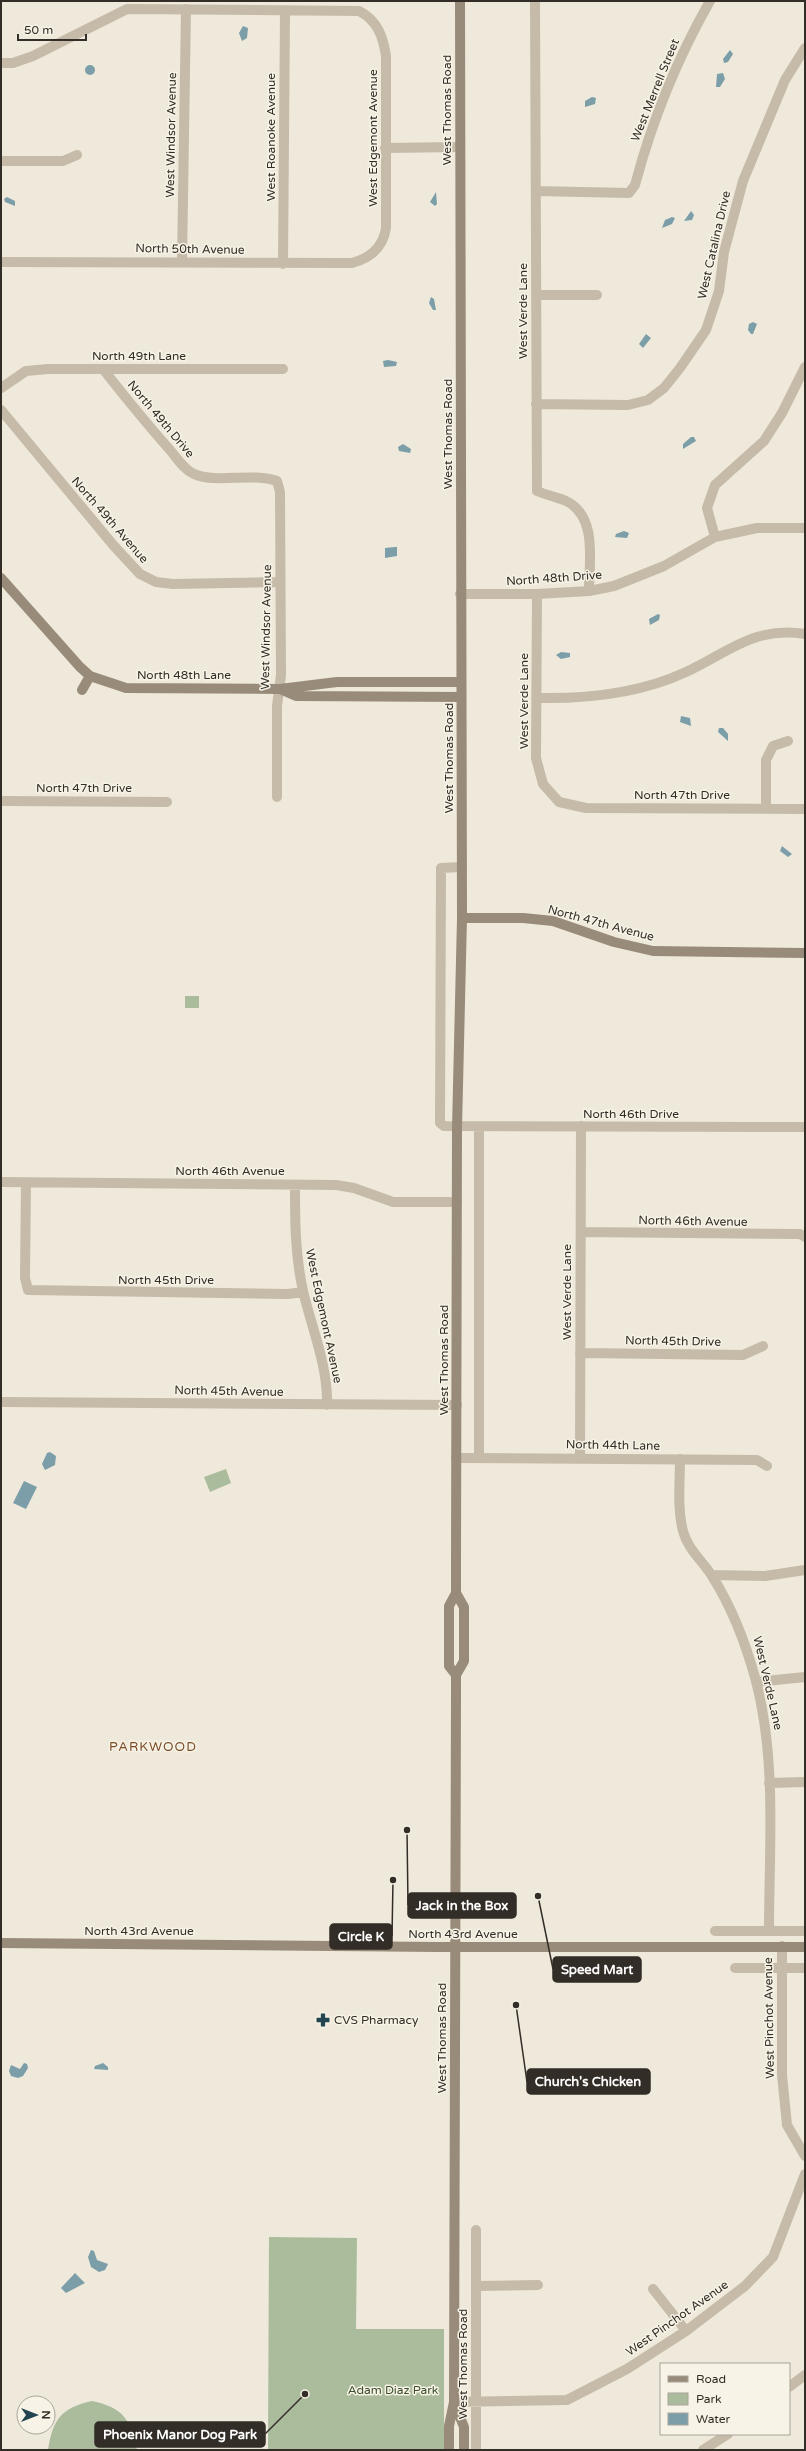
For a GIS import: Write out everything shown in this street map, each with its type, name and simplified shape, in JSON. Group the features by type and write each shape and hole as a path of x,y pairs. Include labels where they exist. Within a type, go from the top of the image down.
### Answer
{"main road":[{"name":"West Thomas Road","path":"456,1675 449,1666 449,1606 456,1594 457,1128 462,918 460,594 460,1"},
{"name":"North 48th Lane","path":"1,578 71,659 90,676 126,688 280,689 337,682 461,682"},
{"path":"82,690 90,676"},
{"name":"North 48th Lane","path":"280,689 296,696 461,697"},
{"name":"North 47th Avenue","path":"462,918 523,918 553,921 614,942 653,951 805,953"},
{"name":"West Thomas Road","path":"449,2450 449,2426 454,2402 456,1675 464,1661 464,1607 456,1594"},
{"name":"North 43rd Avenue","path":"1,1943 456,1947 805,1946"},
{"name":"West Thomas Road","path":"454,2402 464,2427 464,2450"}],"street":[{"name":"West Verde Lane","path":"535,1 537,491 567,502 582,514 589,535 589,591"},
{"name":"West Merrell Street","path":"536,191 629,193 635,185 652,127 664,97 696,26 710,1"},
{"path":"1,63 13,63 33,56 127,9 285,11"},
{"name":"West Windsor Avenue","path":"182,261 186,9"},
{"name":"West Edgemont Avenue","path":"285,11 358,11 369,16 384,42 386,56 386,228 384,240 375,252"},
{"name":"West Roanoke Avenue","path":"283,264 285,11"},
{"name":"West Catalina Drive","path":"536,404 628,405 648,400 664,388 680,368 706,330 719,291 724,252 743,181 785,80 805,48"},
{"path":"385,148 460,147"},
{"path":"1,161 63,161 77,155"},
{"name":"North 50th Avenue","path":"1,262 182,261 283,264 352,263 363,260 375,252"},
{"path":"536,295 597,295"},
{"path":"715,537 707,508 715,484 764,440 782,413 805,367"},
{"name":"North 49th Lane","path":"1,388 26,372 48,369 283,369"},
{"name":"North 49th Drive","path":"104,369 144,421 185,467 194,474 210,476 265,477 277,481"},
{"name":"North 49th Avenue","path":"1,410 114,546 140,574 156,582 172,584 280,582"},
{"name":"West Windsor Avenue","path":"277,481 280,492 280,689 277,706 277,797"},
{"name":"North 48th Drive","path":"460,594 537,594 589,591 614,586 659,569 715,537 757,528 805,528"},
{"name":"West Verde Lane","path":"537,594 536,758 543,784 559,802"},
{"path":"537,698 587,698 633,689 686,672 752,637 772,632 805,634"},
{"path":"766,809 766,760 773,746 788,741"},
{"name":"North 47th Drive","path":"1,801 167,802"},
{"name":"North 47th Drive","path":"559,802 586,808 805,809"},
{"path":"457,1128 445,1126 440,1123 441,868 462,867"},
{"name":"West Verde Lane","path":"580,1458 581,1126"},
{"name":"North 46th Drive","path":"457,1128 581,1126 805,1127"},
{"path":"479,1128 479,1458"},
{"name":"North 46th Avenue","path":"1,1182 336,1185 354,1188 393,1202 457,1202"},
{"name":"North 45th Drive","path":"26,1183 25,1278 28,1290 280,1294 303,1292"},
{"name":"West Edgemont Avenue","path":"295,1185 295,1245 303,1292 324,1368 326,1405"},
{"name":"North 46th Avenue","path":"581,1232 800,1234 805,1237"},
{"name":"North 45th Drive","path":"580,1353 743,1355 763,1346"},
{"name":"North 45th Avenue","path":"1,1402 457,1405"},
{"name":"North 44th Lane","path":"456,1458 757,1460 767,1466"},
{"name":"West Verde Lane","path":"680,1459 680,1511 683,1531 693,1554 712,1575 741,1629 756,1682 767,1732 769,1783 769,1931"},
{"path":"712,1575 765,1576 805,1570"},
{"path":"756,1682 805,1678"},
{"path":"769,1783 805,1782"},
{"path":"715,1931 805,1931"},
{"name":"West Pinchot Avenue","path":"782,1946 782,2075 787,2125 805,2156"},
{"path":"735,1968 805,1968"},
{"name":"West Pinchot Avenue","path":"454,2402 567,2400 627,2369 686,2331 745,2286 773,2257 805,2174"},
{"name":"West Thomas Road","path":"476,2230 476,2450"},
{"path":"476,2286 538,2285"},
{"path":"653,2289 686,2331"},
{"path":"790,2386 805,2375"},
{"path":"703,2450 726,2435"}],"green space":[{"path":"185,996 199,996 199,1008 185,1008"},
{"path":"226,1469 231,1483 210,1492 204,1477"},
{"name":"Adam Diaz Park","path":"269,2237 357,2238 356,2329 444,2329 444,2450 268,2450"},
{"path":"92,2401 112,2407 118,2411 124,2416 132,2430 137,2450 48,2450 51,2435 56,2435 56,2423 60,2416 73,2407"}],"water":[{"path":"243,26 248,28 247,38 242,41 239,33"},
{"path":"730,50 733,54 728,62 724,63 723,59"},
{"path":"90,65 95,70 90,75 85,70"},
{"path":"723,73 725,79 720,87 716,87 717,74"},
{"path":"592,97 596,98 595,104 585,107 585,101"},
{"path":"436,192 437,204 435,206 430,202"},
{"path":"7,197 15,201 15,206 5,202 4,199"},
{"path":"691,211 694,215 692,220 684,221"},
{"path":"672,217 675,218 672,224 662,228 665,220"},
{"path":"431,297 434,299 436,310 433,310 429,303"},
{"path":"753,322 757,324 753,334 751,334 748,330 749,324"},
{"path":"646,334 651,338 643,348 639,344"},
{"path":"388,360 397,362 396,366 384,367 383,361"},
{"path":"691,437 694,437 696,441 683,449 683,444"},
{"path":"403,444 411,449 410,453 399,451 398,447"},
{"path":"624,531 629,533 627,538 615,537 616,534"},
{"path":"397,547 397,556 385,558 385,548"},
{"path":"658,614 660,615 659,620 650,625 649,619"},
{"path":"561,652 570,653 570,657 561,659 556,655"},
{"path":"681,716 690,718 691,726 680,722"},
{"path":"719,728 723,728 728,734 728,741 718,732"},
{"path":"782,846 792,854 788,857 780,851"},
{"path":"50,1452 56,1456 55,1465 45,1470 42,1464 47,1453"},
{"path":"24,1481 37,1487 26,1509 13,1503"},
{"path":"24,2063 27,2064 28,2068 23,2076 18,2078 11,2076 9,2071 11,2065 20,2069"},
{"path":"103,2063 108,2067 108,2070 94,2069 95,2066"},
{"path":"91,2250 94,2251 97,2260 108,2264 105,2270 99,2272 91,2267 88,2257"},
{"path":"75,2273 85,2283 66,2293 61,2288"}],"place":[{"name":"Jack in the Box","path":"407,1830"},
{"name":"Circle K","path":"393,1880"},
{"name":"Speed Mart","path":"538,1896"},
{"name":"Church's Chicken","path":"516,2005"},
{"name":"CVS Pharmacy","path":"323,2020"},
{"name":"Phoenix Manor Dog Park","path":"305,2394"}],"district":[{"name":"PARKWOOD","path":"153,1746"}]}
